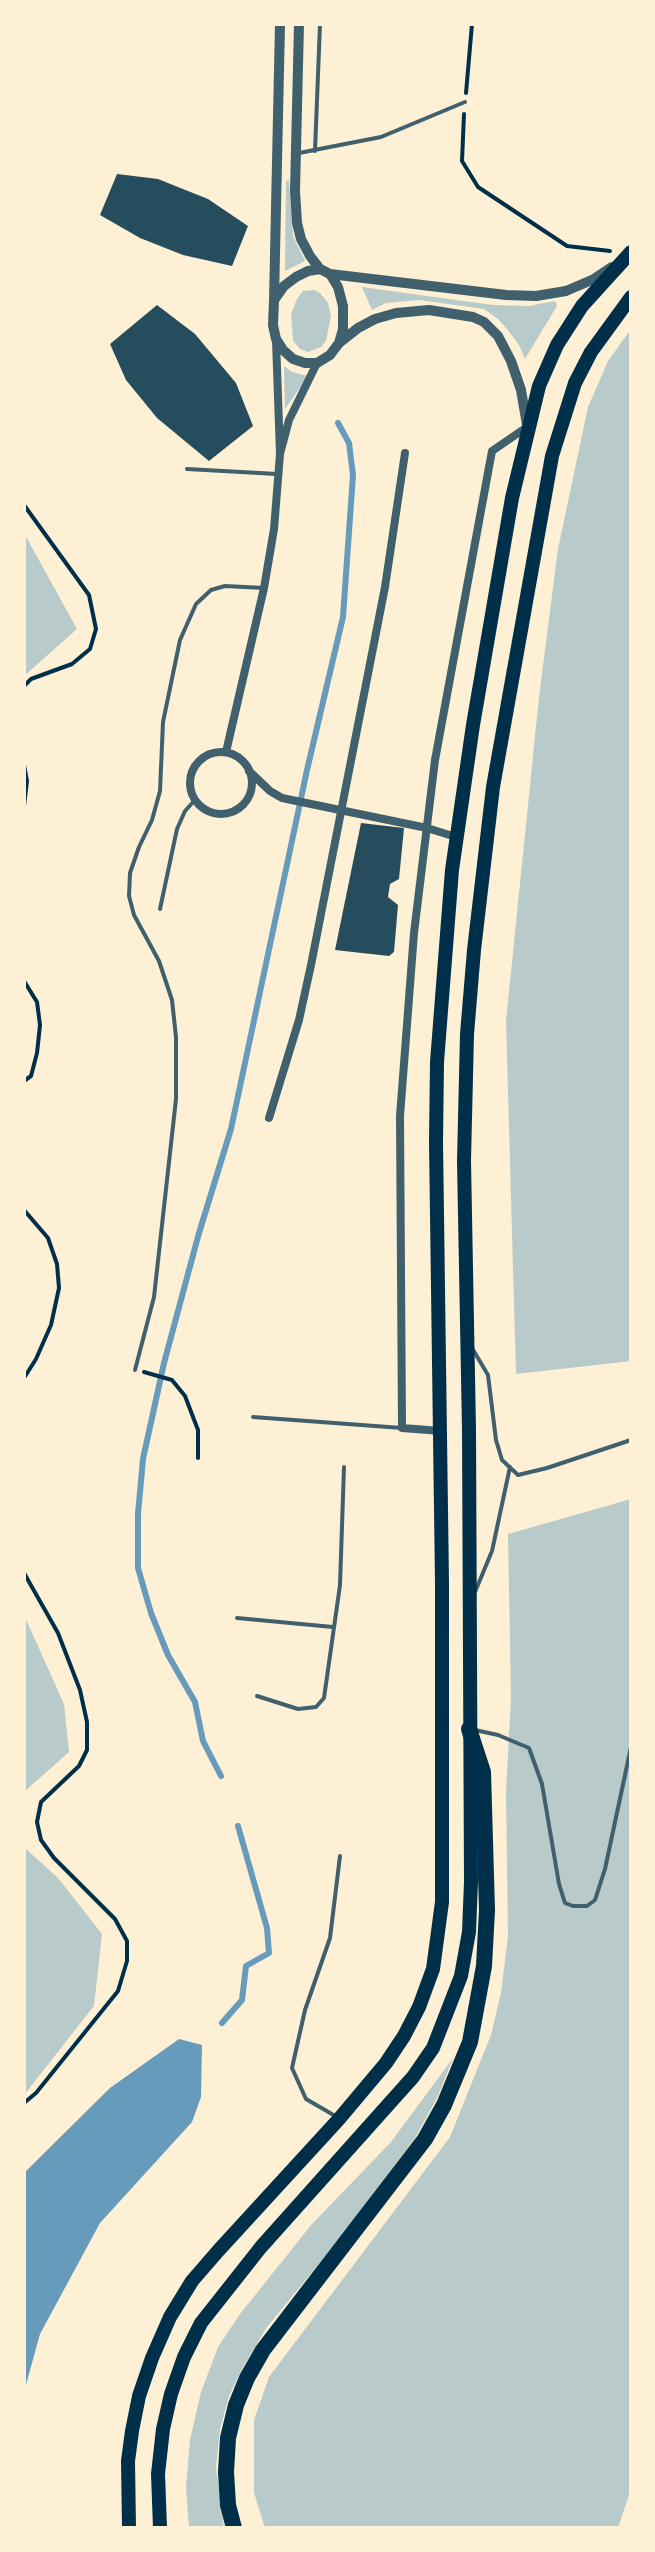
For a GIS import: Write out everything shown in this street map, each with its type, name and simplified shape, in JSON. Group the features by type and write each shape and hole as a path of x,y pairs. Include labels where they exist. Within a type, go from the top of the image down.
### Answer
{"highway":[{"path":"234,2528 228,2505 228,2438 247,2378 277,2331 425,2139 444,2105 470,2042 484,1966 487,1910 483,1772 469,1729"}],"main road":[{"path":"129,2528 128,2461 132,2431 139,2396 170,2317 192,2281 386,2063 419,2007 433,1969 442,1902 437,1062 456,837 512,498 539,386 557,345 582,306 628,255"},
{"path":"160,2528 158,2474 163,2429 184,2357 201,2323 261,2247 413,2077 433,2048 461,1976 469,1932 472,1795 464,1161 467,1034 474,950 493,787 557,434 575,383 591,352 631,297"}],"street":[{"path":"226,752 264,588 279,474 276,339 273,325 280,24"},
{"path":"299,24 297,223 310,256 338,287 343,306 343,329 339,343"},
{"path":"276,153 296,154"},
{"path":"274,300 284,286 308,271 536,296 566,291 594,279 628,255"},
{"path":"276,339 293,359 317,363 358,328 375,319 396,313 429,310 473,317 484,322 498,336 511,361 521,390 527,427 492,451 435,760 414,933 400,1116 402,1428 441,1431"},
{"path":"280,454 289,420 317,363"},
{"path":"269,1118 299,1020 385,587 405,453"},
{"path":"249,771 250,792 230,813 210,812 195,800 190,781 198,762 206,756 226,752 236,756 270,791 282,798 427,828 456,837"}],"lane":[{"path":"315,151 320,24"},
{"path":"296,154 381,137 465,102"},
{"path":"187,469 279,474"},
{"path":"135,1370 154,1297 176,1099 176,1037 172,1000 159,961 134,915 129,896 130,873 152,820 160,791 163,722 180,640 196,604 211,590 225,586 264,588"},
{"path":"160,909 177,829 185,811 195,800"},
{"path":"467,1339 488,1375 496,1440 502,1460 518,1475 631,1440"},
{"path":"253,1417 402,1428"},
{"path":"257,1696 298,1709 316,1707 324,1698 340,1585 344,1467"},
{"path":"469,1605 492,1551 510,1467"},
{"path":"237,1618 333,1627"},
{"path":"469,1729 498,1735 529,1748 542,1784 559,1884 565,1903 573,1906 587,1906 595,1900 605,1869 631,1747"},
{"path":"339,2119 306,2099 292,2068 305,2010 330,1938 340,1856"}],"path":[{"path":"472,24 461,142 462,161 478,187 567,246 628,255"},
{"path":"24,505 89,595 96,629 90,649 72,664 31,679 24,686"},
{"path":"24,765 27,781 24,806"},
{"path":"24,981 37,1002 40,1025 31,1076 24,1081"},
{"path":"24,1210 48,1238 57,1264 59,1288 51,1325 24,1378"},
{"path":"154,1374 172,1380 185,1396 198,1430 198,1458"},
{"path":"24,1573 58,1633 80,1690 87,1722 87,1750 79,1766 41,1802 37,1822 41,1840 54,1858 115,1919 127,1941 127,1961 118,1991 36,2093 24,2103"}],"shaded area":[{"path":"289,180 293,236 305,261 285,271 286,181"},
{"path":"362,287 493,305 529,306 555,301 557,306 525,359 507,329 484,309 419,300 386,303 372,310"},
{"path":"314,290 328,303 331,316 326,341 321,347 308,352 293,341 291,314 303,291"},
{"path":"631,329 631,1361 516,1374 506,1021 539,697 558,549 588,407 608,361"},
{"path":"284,366 292,372 308,376 285,409"},
{"path":"24,533 77,629 24,676"},
{"path":"631,1499 631,2476 629,2495 618,2528 265,2528 254,2493 254,2420 269,2377 450,2137 491,2035 501,1993 508,1936 506,1792 511,1697 508,1534"},
{"path":"24,1615 64,1704 69,1752 24,1792"},
{"path":"24,1847 58,1878 102,1934 94,2006 24,2095"},
{"path":"453,2058 438,2096 415,2138 336,2243 267,2327 243,2367 229,2396 220,2429 216,2467 224,2528 189,2528 186,2487 190,2440 201,2392 218,2347 240,2314 312,2224 391,2142"}],"water":[{"path":"179,2039 202,2045 201,2097 192,2122 100,2223 40,2334 24,2392 24,2173 110,2088"}],"building":[{"path":"117,174 158,179 208,199 248,226 232,266 183,255 140,238 100,215"},
{"path":"157,305 195,334 236,383 253,426 209,461 157,418 126,380 110,344"},
{"path":"361,823 404,828 399,879 390,884 388,897 398,905 394,952 389,956 335,950"}],"waterway":[{"path":"221,1776 203,1741 195,1702 168,1655 151,1613 138,1568 138,1514 143,1459 164,1363 231,1129 307,770 343,617 353,475 349,443 338,423"},
{"path":"222,2023 242,2000 246,1966 269,1953 267,1928 238,1826"}]}
